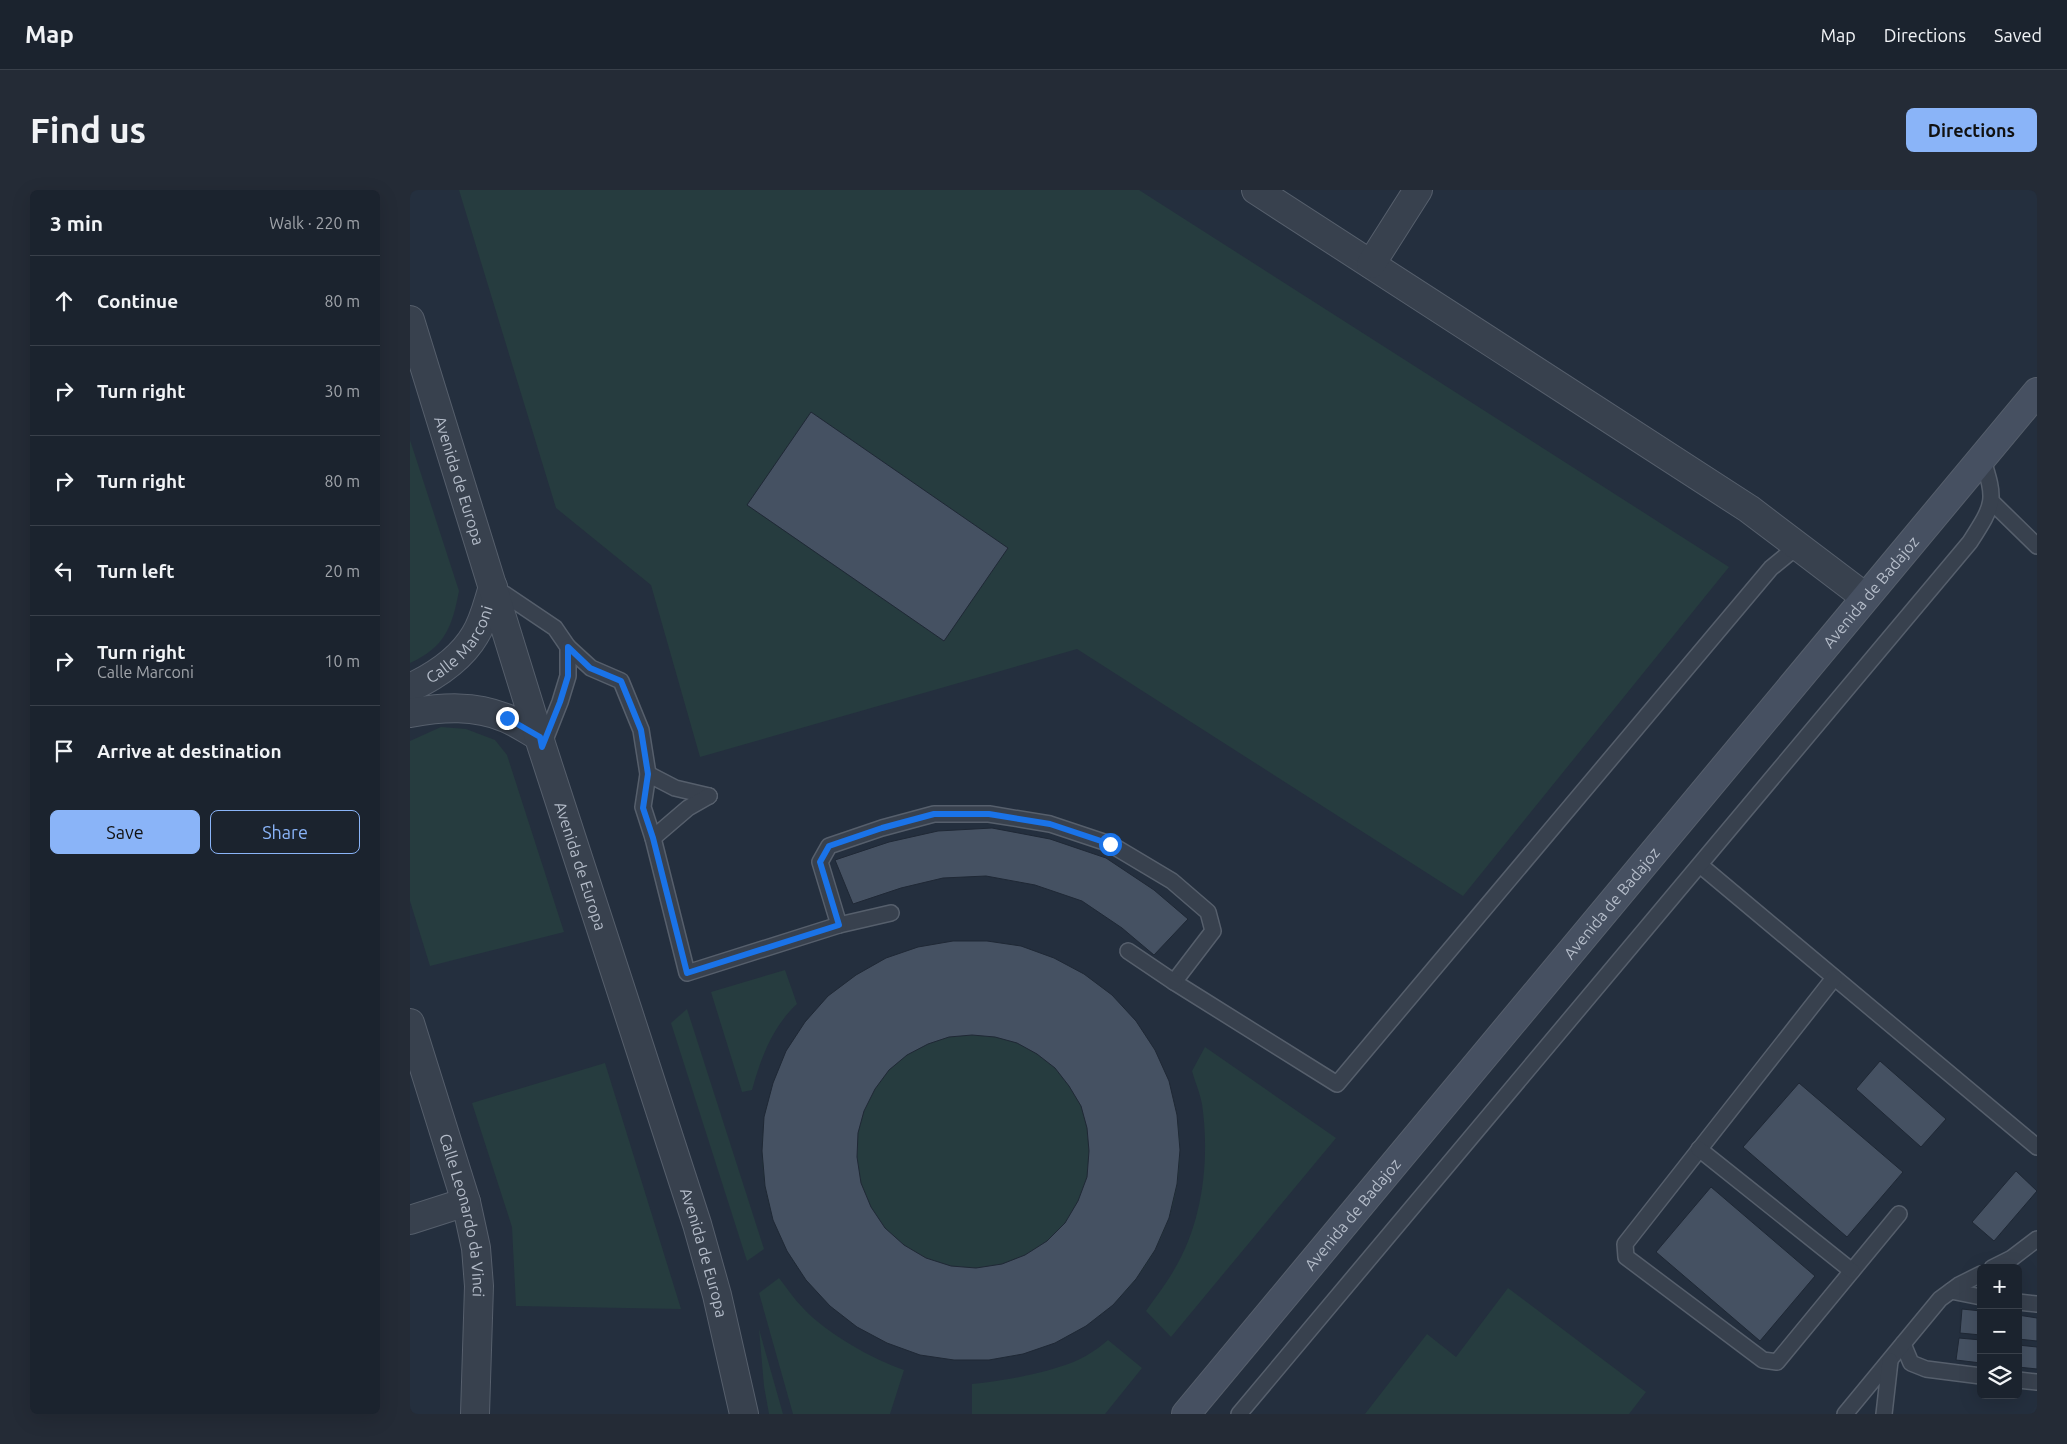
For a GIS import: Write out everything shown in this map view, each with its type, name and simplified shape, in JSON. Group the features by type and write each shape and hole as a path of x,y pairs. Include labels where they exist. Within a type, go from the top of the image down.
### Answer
{"main road":[{"name":"Avenida de Badajoz","path":"1186,1414 2037,392"}],"street":[{"path":"1256,190 1749,509 1866,597"},
{"path":"1371,264 1418,190"},
{"name":"Avenida de Europa","path":"410,320 541,742 697,1224 717,1295 744,1414"},
{"name":"Calle Marconi","path":"410,688 431,678 454,660 476,634 493,587"},
{"name":"Calle Marconi","path":"410,713 439,708 474,709 507,718 541,742"},
{"name":"Calle Leonardo da Vinci","path":"410,1023 466,1202 476,1248 479,1286 475,1414"},
{"path":"410,1220 466,1202"}],"lane":[{"path":"1240,1414 1970,542 1992,502 1991,485 1982,457"},
{"path":"1992,502 2037,546"},
{"path":"1128,951 1337,1084 1772,568 1798,546"},
{"path":"493,587 555,628 568,647 590,668 621,681 641,730 648,774 643,808 653,838 687,973 839,925 891,913"},
{"path":"541,742 560,702 568,676 568,647"},
{"path":"648,774 674,788 709,796 688,808 653,838"},
{"path":"839,925 820,862 829,846 882,828 934,814 989,814 1041,822 1110,844 1172,881 1208,912 1213,930 1174,982"},
{"path":"1700,865 2037,1147"},
{"path":"1834,978 1625,1244 1626,1257 1763,1360 1776,1362 1899,1214"},
{"path":"1699,1149 1852,1271"},
{"path":"2000,1264 2012,1258 2037,1239"},
{"path":"1845,1414 1940,1299 1977,1276"},
{"path":"1951,1291 1977,1296"},
{"path":"2022,1302 2037,1304"},
{"path":"1903,1344 1911,1362 1926,1369 1977,1375"},
{"path":"1884,1414 1890,1360"},
{"path":"2022,1380 2037,1382"}],"green space":[{"path":"459,190 1139,190 1729,567 1463,896 1077,649 700,757 651,585 556,508"},
{"path":"410,440 459,591 450,625 445,635 431,650 410,663"},
{"path":"441,727 466,729 495,740 507,755 564,932 430,966 410,901 410,741"},
{"path":"971,942 1012,946 1051,958 1087,977 1119,1003 1145,1035 1164,1071 1176,1110 1180,1151 1176,1192 1164,1231 1145,1267 1119,1299 1087,1325 1051,1344 1012,1356 971,1360 930,1356 891,1344 855,1325 823,1299 797,1267 778,1231 766,1192 762,1151 766,1110 778,1071 797,1035 823,1003 855,977 891,958 930,946"},
{"path":"785,970 797,1004 788,1013 768,1044 752,1090 742,1092 711,992"},
{"path":"687,1009 764,1249 747,1261 671,1023"},
{"path":"1205,1047 1336,1138 1171,1337 1146,1311 1171,1275 1184,1251 1198,1211 1202,1190 1205,1146 1201,1100 1192,1071"},
{"path":"605,1063 681,1309 516,1306 512,1227 472,1103"},
{"path":"779,1278 800,1305 824,1327 864,1352 904,1370 890,1414 793,1414 759,1293"},
{"path":"1508,1288 1646,1392 1629,1414 1365,1414 1427,1334 1456,1357"},
{"path":"759,1329 783,1414 769,1414 764,1386"},
{"path":"1108,1340 1142,1368 1105,1414 972,1414 972,1384 1016,1378 1049,1370 1078,1360"}],"building":[{"path":"811,412 1008,548 944,641 747,505"},
{"path":"992,828 1050,839 1106,858 1154,890 1188,919 1154,955 1122,928 1082,901 1035,885 986,876 943,878 901,888 853,904 835,860 889,842 938,831"},
{"path":"953,941 987,941 1021,946 1054,958 1084,974 1112,995 1136,1021 1155,1050 1169,1081 1177,1115 1180,1150 1177,1184 1169,1218 1155,1250 1136,1279 1113,1305 1086,1326 1055,1343 1023,1354 989,1360 954,1360 920,1355 887,1343 857,1327 830,1306 806,1280 787,1251 773,1220 765,1186 762,1151 764,1117 773,1083 786,1051 805,1022 828,996 856,975 886,958 918,947","holes":["972,1035 995,1037 1017,1043 1037,1054 1055,1068 1069,1086 1081,1106 1087,1128 1089,1151 1087,1177 1078,1201 1065,1223 1047,1241 1025,1255 1002,1264 976,1268 951,1266 926,1258 904,1245 885,1228 871,1207 861,1183 857,1157 858,1133 864,1111 875,1089 889,1070 907,1055 928,1044 949,1037"]},
{"path":"1880,1061 1946,1119 1921,1147 1856,1089"},
{"path":"1799,1083 1903,1172 1847,1237 1743,1147"},
{"path":"2016,1171 2037,1191 1994,1241 1972,1222"},
{"path":"1711,1187 1815,1276 1760,1341 1656,1252"},
{"path":"1962,1309 1977,1311 1977,1335 1960,1333"},
{"path":"2022,1316 2037,1318 2037,1341 2022,1339"},
{"path":"1959,1338 1977,1340 1977,1363 1956,1360"},
{"path":"2022,1345 2037,1347 2037,1369 2022,1367"}],"route":[{"path":"507,718 540,737 542,747 568,676 568,647 590,668 621,681 641,730 648,774 643,808 653,838 687,973 839,925 820,862 829,846 882,828 934,814 989,814 1050,824 1110,844"}]}
